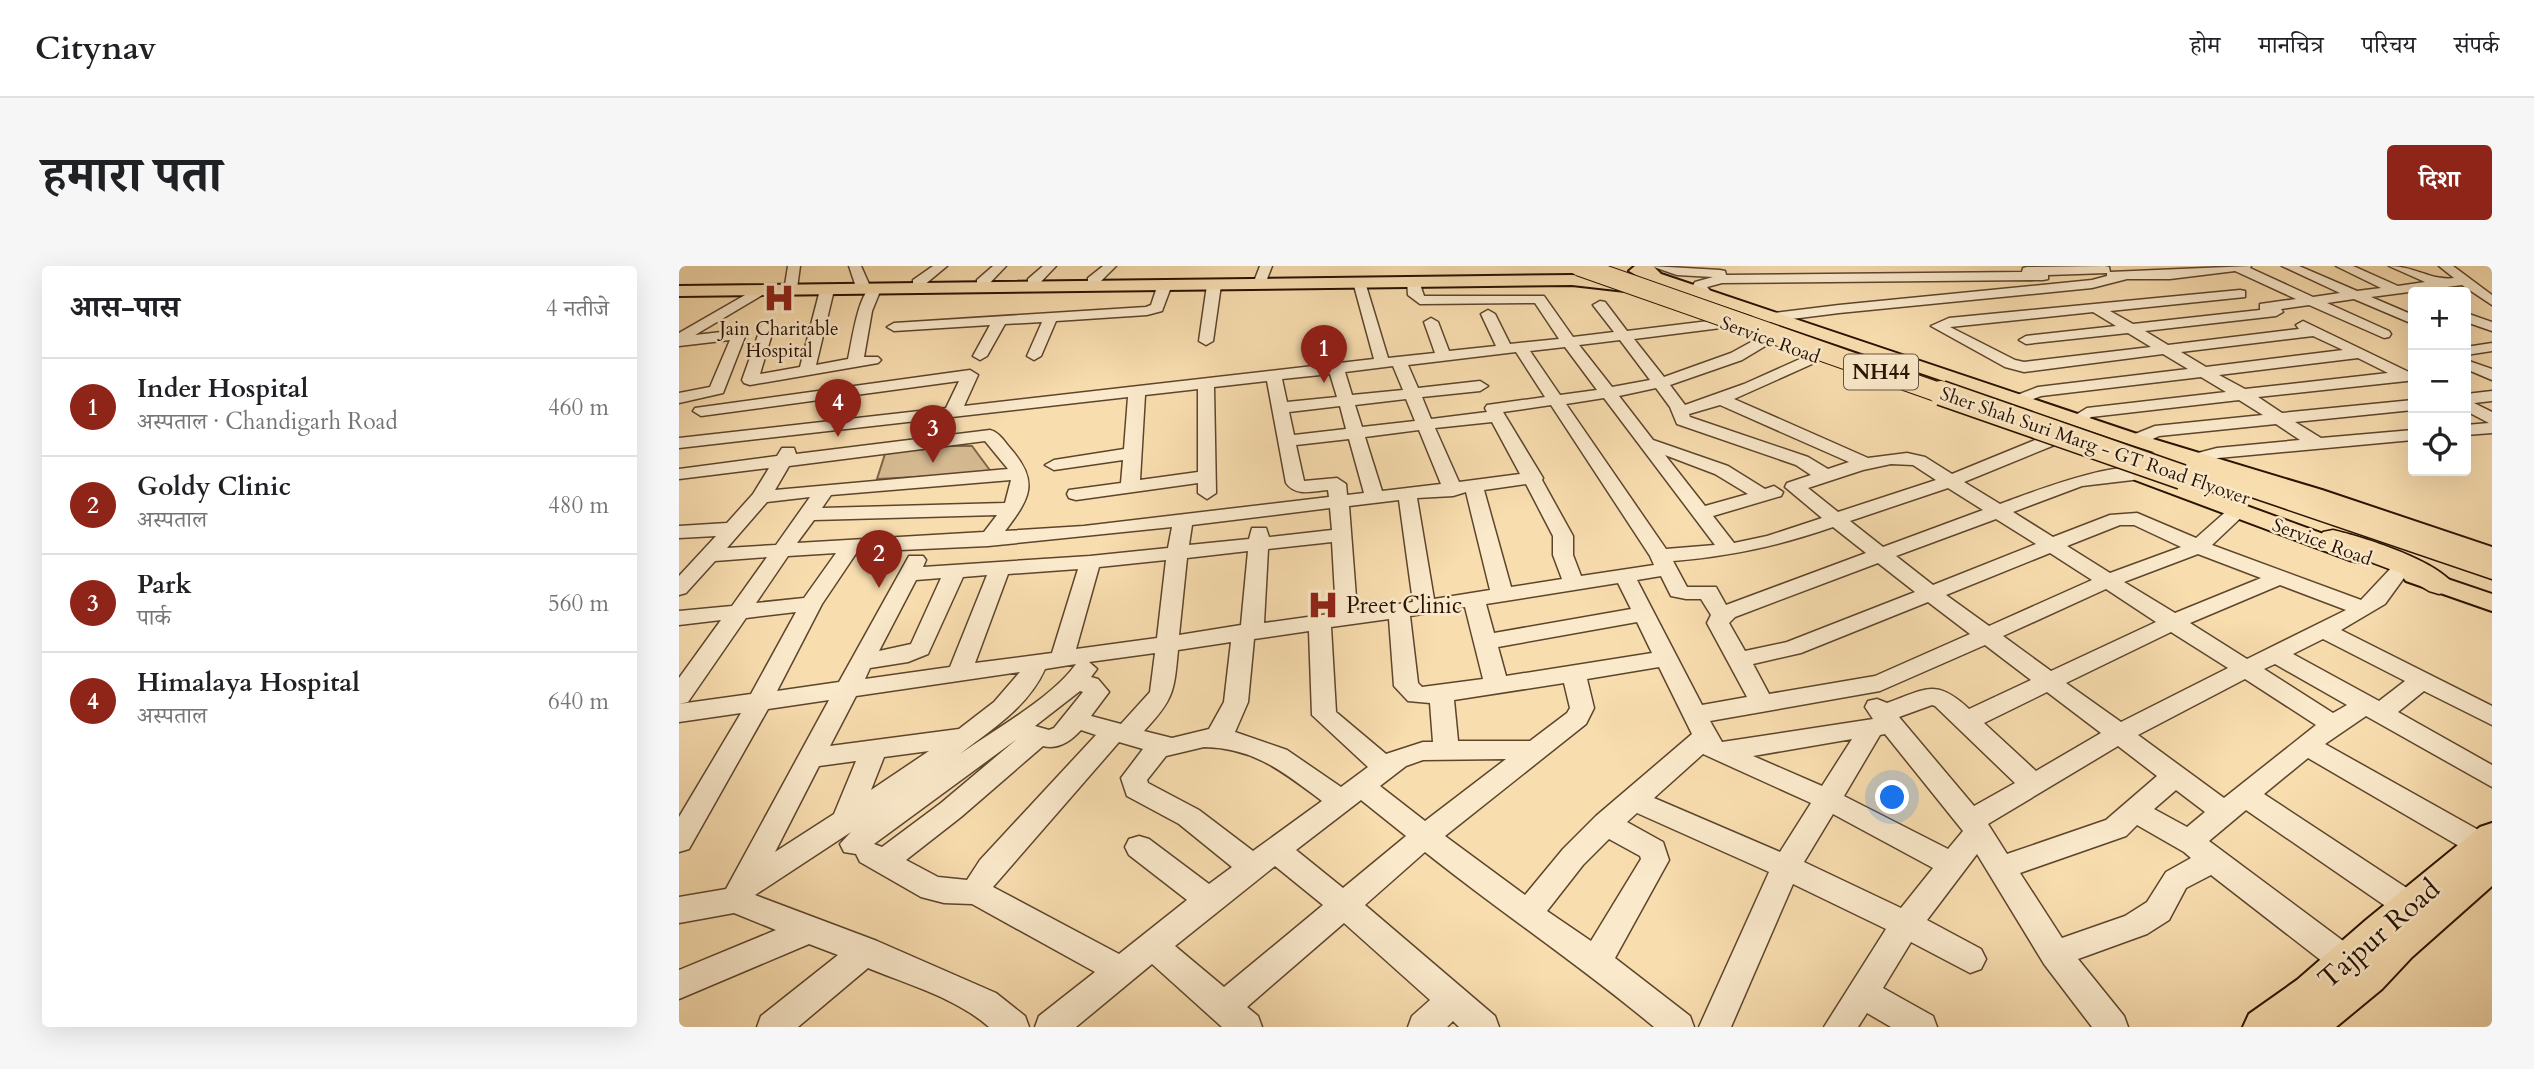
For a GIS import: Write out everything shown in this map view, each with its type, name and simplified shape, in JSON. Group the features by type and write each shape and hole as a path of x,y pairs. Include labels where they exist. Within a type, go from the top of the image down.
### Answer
{"highway":[{"name":"Sher Shah Suri Marg - GT Road Flyover","path":"1601,266 2186,461 2492,570"},
{"name":"Sher Shah Suri Marg - GT Road Flyover","path":"1570,267 2492,583"},
{"path":"2186,461 2197,462 2367,519 2393,521"},
{"path":"2220,490 2242,506 2389,563 2410,567 2439,585"}],"main road":[{"path":"1162,280 1263,272 1528,275 1570,267"},
{"name":"Service Road","path":"1570,267 1621,276 1717,323 2051,440 2238,511 2389,563"},
{"name":"Service Road","path":"1621,276 1651,270 1705,278 1772,316 2077,419 2186,461 2393,521 2492,555"},
{"path":"679,288 755,291 1111,278 1214,285 1584,280 1621,276"},
{"path":"679,288 792,285 865,287 918,283 1093,281 1111,278"},
{"path":"2439,585 2492,603"},
{"name":"Tajpur Road","path":"2263,1027 2311,993 2379,931 2488,849"},
{"name":"Tajpur Road","path":"2306,1027 2368,977 2488,849"}],"street":[{"path":"792,285 794,266"},
{"path":"855,266 865,287 865,311 855,363"},
{"path":"918,283 941,266"},
{"path":"982,283 1000,266"},
{"path":"1033,282 1050,266"},
{"path":"2288,266 2408,318"},
{"path":"2342,266 2408,294"},
{"path":"2395,266 2454,287"},
{"path":"2445,266 2464,287"},
{"path":"2134,270 2080,278 1984,269 1833,270 1705,278 1699,287 1722,279 2080,278 2134,270 2241,267 2384,334"},
{"path":"2193,269 2408,376"},
{"path":"1095,314 1111,278"},
{"path":"2061,288 2080,278"},
{"path":"2080,278 2130,305"},
{"path":"894,327 1154,310 1157,308 1162,280"},
{"path":"1536,280 1539,299 1568,341 1729,550"},
{"path":"1413,281 1415,295 1420,300 1539,299"},
{"path":"1359,282 1390,361 1413,394 1453,490"},
{"path":"2026,340 2271,310 2309,300 2441,284"},
{"path":"1206,341 1214,285"},
{"path":"701,411 750,404 904,399 953,411 2043,286 2061,288 2097,308 2243,395 2318,444"},
{"path":"2471,290 2492,287"},
{"path":"807,371 827,289"},
{"path":"679,360 682,339 755,291"},
{"path":"2471,292 2492,303"},
{"path":"2240,294 1938,326 2013,365 2024,367 2315,331"},
{"path":"1969,295 2057,362"},
{"path":"1600,305 1680,411 1684,421 1802,461 1826,476"},
{"path":"1488,314 1554,400 1681,592 1711,593 1722,615 1719,623 1761,701"},
{"path":"1034,356 1051,317"},
{"path":"980,356 1000,320"},
{"path":"2471,320 2492,327"},
{"path":"1431,322 1443,355"},
{"path":"767,327 749,379 873,360"},
{"path":"2337,342 2408,331"},
{"path":"679,398 716,390 739,334 682,339"},
{"path":"2075,334 2109,355"},
{"path":"1287,441 1426,424 1658,384 1708,369 1767,340"},
{"path":"1460,353 1534,478 1563,537 1563,555 1574,584"},
{"path":"2018,400 2038,392 2359,353"},
{"path":"1680,411 1722,400 1816,357"},
{"path":"2381,363 2408,360"},
{"path":"2471,366 2492,375"},
{"path":"1336,367 1375,497"},
{"path":"1273,374 1296,485 1302,487 1336,484 1347,618"},
{"path":"679,443 802,428 904,399 969,375 953,411"},
{"path":"2471,380 2492,375"},
{"path":"2077,419 2087,413 2408,377"},
{"path":"2358,381 2408,406"},
{"path":"2471,381 2492,388"},
{"path":"1076,494 1130,487 1206,485 1206,382"},
{"path":"1280,408 1480,386"},
{"path":"1130,487 1137,390"},
{"path":"2471,398 2492,396"},
{"path":"1722,400 1867,464"},
{"path":"735,436 750,404"},
{"path":"988,540 1019,493 1020,474 990,435 994,407"},
{"path":"2136,440 2155,431 2278,417 2408,407"},
{"path":"2471,408 2492,419"},
{"path":"679,589 761,497 802,428"},
{"path":"2471,430 2492,428"},
{"path":"679,474 990,435"},
{"path":"2186,461 2217,453 2408,435"},
{"path":"679,713 1625,577 1664,563 1772,541 1950,481 2051,440"},
{"path":"1648,444 1728,472 1741,478 1762,495"},
{"path":"1054,465 1133,453"},
{"path":"1702,513 1867,464 1913,458 2333,724"},
{"path":"761,497 1020,474"},
{"path":"1722,615 2077,482 2100,477 2141,474"},
{"path":"707,555 926,544 1084,532 1453,490 1534,478"},
{"path":"1474,487 1502,595"},
{"path":"1794,487 1930,593 2179,777 2235,804 2411,907"},
{"path":"679,695 825,490"},
{"path":"1407,494 1425,607"},
{"path":"809,514 1010,509"},
{"path":"1216,738 1226,727 1237,702 1248,631 1261,510"},
{"path":"1527,914 1573,857 1606,824 1706,734 1761,701 1880,683 2107,581 2198,547 2238,511"},
{"path":"1739,660 1793,648 2117,519 2131,518 2198,547 2364,610"},
{"path":"978,892 980,880 990,868 1120,733 1161,696 1183,520"},
{"path":"679,532 730,529"},
{"path":"908,573 1090,562 1342,535"},
{"path":"738,894 908,573 926,544"},
{"path":"679,841 760,701 811,604 849,547"},
{"path":"1062,658 1090,562"},
{"path":"1840,1027 1906,924 1953,865 1975,826 2032,783 2119,734 2364,610 2377,599 2389,563"},
{"path":"959,674 1001,566"},
{"path":"863,661 908,655 920,649 955,570"},
{"path":"1625,577 1706,734 1953,865"},
{"path":"1966,720 2173,622 2279,578"},
{"path":"1474,600 1497,685"},
{"path":"679,618 811,604"},
{"path":"1399,611 1406,686 1416,695 1441,694 1665,659"},
{"path":"1486,642 1643,614"},
{"path":"1320,622 1324,715 1385,767"},
{"path":"2324,629 2492,716"},
{"path":"883,862 951,810 1076,682 1092,653"},
{"path":"2275,653 2492,777"},
{"path":"843,833 1018,695 1035,662"},
{"path":"1153,946 1235,1017 1345,906 1426,835 1577,718 1582,708 1574,674"},
{"path":"2204,852 2194,838 2200,831 2333,724 2373,709 2423,680"},
{"path":"1026,732 1046,740 1057,737 1077,719 1097,692 1090,685 1076,682"},
{"path":"1859,688 1882,722 1975,826 1999,869 2055,954 2112,1027"},
{"path":"1441,694 1446,750"},
{"path":"1706,734 1882,722 1936,697 1942,698 2032,783"},
{"path":"1077,719 1160,745 1174,747 1196,739 1216,738 1268,750 1426,835 1487,885 1596,962 1678,1027"},
{"path":"1715,1027 1786,867 1827,799 1882,722"},
{"path":"679,910 738,894 1026,732"},
{"path":"810,758 966,736"},
{"path":"1160,745 1135,778 1136,789 1345,906 1483,1027"},
{"path":"2307,746 2488,849"},
{"path":"843,833 874,749"},
{"path":"1051,1027 1209,900 1385,767 1409,754 1446,750 1536,750"},
{"path":"1999,869 2063,845 2108,832 2126,821 2160,786 2179,777"},
{"path":"1633,800 1786,867 1906,924 1971,959"},
{"path":"2135,811 2204,852 2347,962"},
{"path":"1596,962 1655,860 1653,850 1606,824"},
{"path":"843,833 883,862 931,888 978,892 985,899 1122,971"},
{"path":"1139,847 1209,900"},
{"path":"2055,954 2136,925 2158,911 2176,880 2204,852"},
{"path":"738,894 807,932 866,951 985,1003 1013,1027"},
{"path":"679,985 807,932"},
{"path":"773,1027 866,951"},
{"path":"1862,993 1921,1027"},
{"path":"1424,1027 1452,1000"}],"shaded area":[{"path":"936,446 972,446 992,473 877,479 885,454"}],"place":[{"name":"Jain Charitable Hospital","path":"779,298"},
{"name":"Inder Hospital","path":"1324,383"},
{"name":"Himalaya Hospital","path":"838,437"},
{"name":"Park","path":"933,463"},
{"name":"Goldy Clinic","path":"879,588"},
{"name":"Preet Clinic","path":"1323,605"}]}
